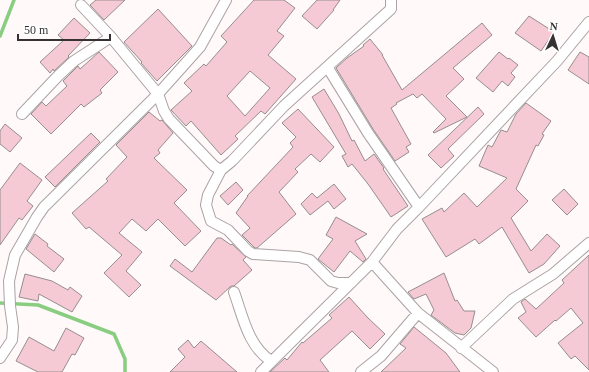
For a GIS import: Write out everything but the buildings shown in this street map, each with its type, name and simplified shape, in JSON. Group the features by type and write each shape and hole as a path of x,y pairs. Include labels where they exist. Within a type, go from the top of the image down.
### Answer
{"street":[{"path":"0,358 12,340 13,327 9,281 15,255 37,217 44,207 158,94 200,47 226,0"},
{"path":"351,283 338,283 331,281 310,260 299,257 253,254 248,251 228,230 211,221 206,205 208,195 221,170 232,161 284,106 328,68 391,9 391,0"},
{"path":"81,5 111,37 158,94 169,120 214,166 221,170"},
{"path":"260,372 372,262 397,229 557,61 589,22"},
{"path":"22,114 58,76 74,62 111,37"},
{"path":"328,68 368,133 419,207"},
{"path":"462,348 513,299 553,274 589,243"},
{"path":"372,262 418,313 494,372"},
{"path":"234,292 245,325 252,340 263,356 271,362"},
{"path":"361,372 381,356 418,313"}],"waterway":[{"path":"0,36 14,0"},
{"path":"0,303 38,305 114,334 125,359 125,372"}]}
